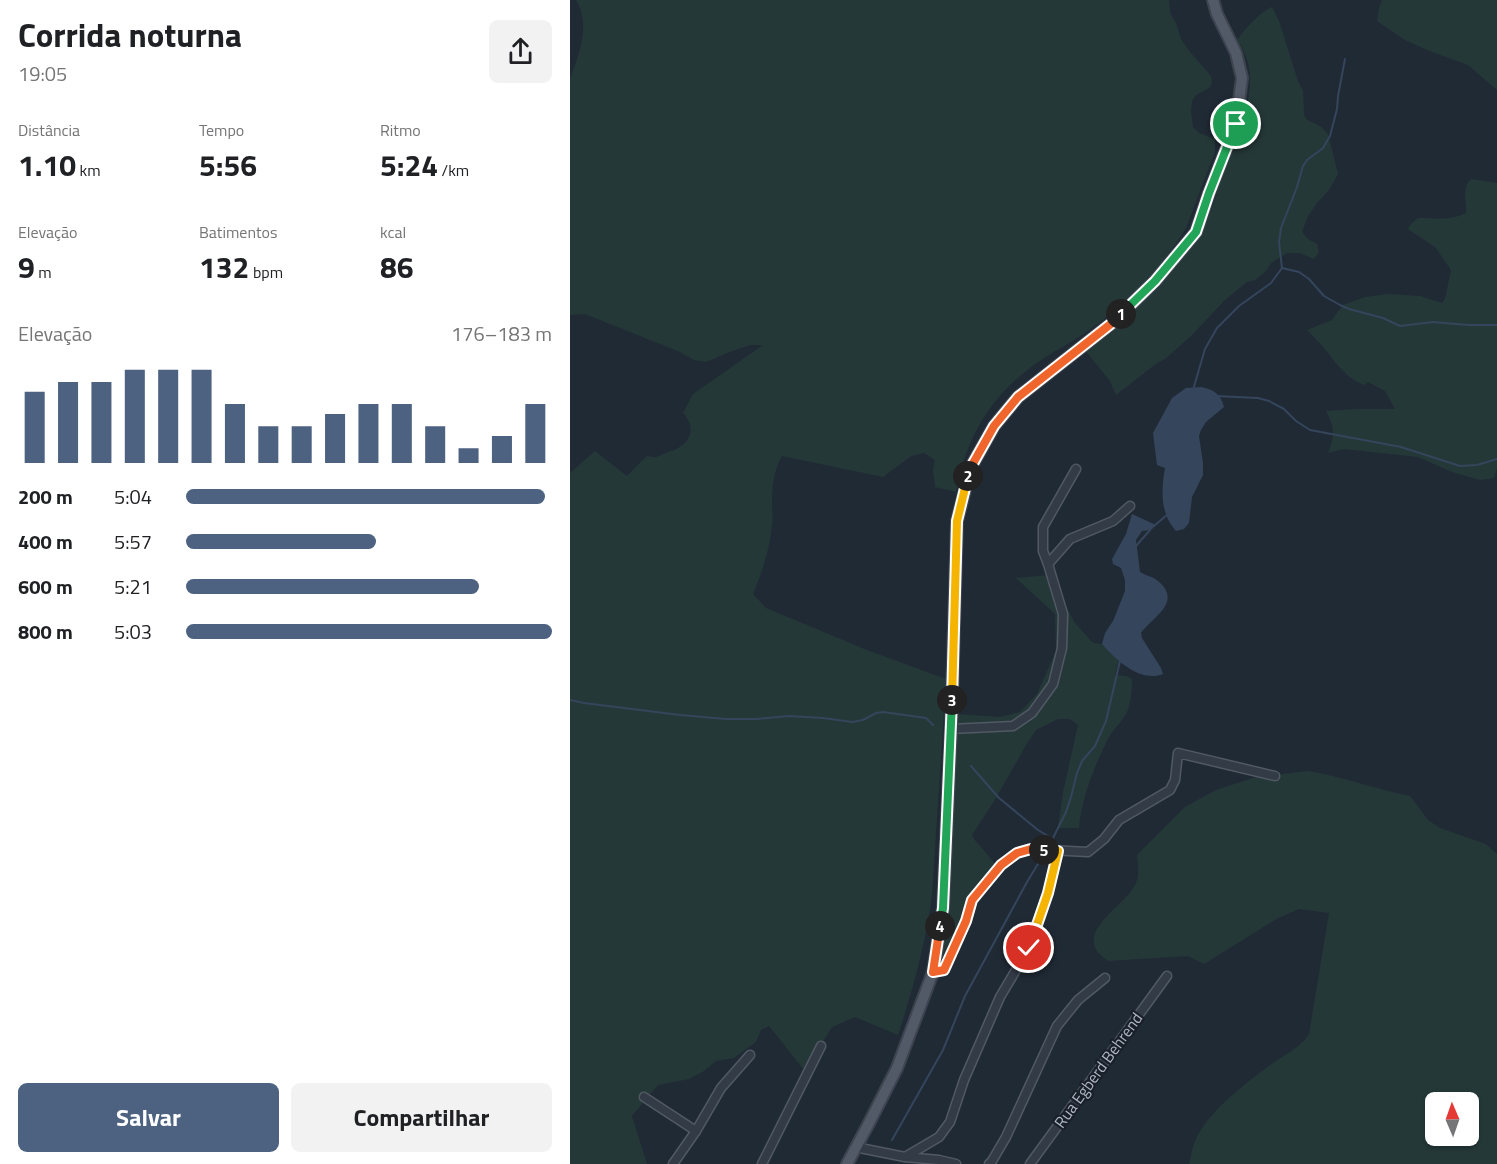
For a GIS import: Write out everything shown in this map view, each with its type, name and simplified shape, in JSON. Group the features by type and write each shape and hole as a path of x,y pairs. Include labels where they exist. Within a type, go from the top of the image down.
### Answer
{"main road":[{"path":"847,1164 897,1068 933,972 943,908 957,521 971,467 994,426 1018,397 1112,323 1155,281 1196,232 1236,124 1242,78 1236,53 1217,14 1214,0"}],"street":[{"path":"951,729 1013,726 1032,713 1053,684 1062,648 1063,614 1043,551 1043,527 1076,469"},
{"path":"1048,564 1070,539 1113,521 1130,506"},
{"path":"933,972 944,970 966,921 972,900 1001,865 1017,853 1031,849 1088,852 1104,839 1119,820 1170,790 1175,780 1178,753 1275,776"},
{"path":"905,1157 939,1137 950,1122 964,1080 1000,997 1029,948 1048,893 1058,851"},
{"name":"Rua Egberd Behrend","path":"1030,1164 1167,976"},
{"path":"989,1164 1006,1137 1057,1026 1078,1000 1105,978"},
{"path":"762,1164 821,1046"},
{"path":"673,1164 696,1131 721,1088 750,1055"},
{"path":"645,1097 696,1131"},
{"path":"855,1147 956,1164"}],"shaded area":[{"path":"576,0 1169,0 1170,13 1181,39 1211,76 1212,83 1192,101 1193,127 1199,133 1215,139 1215,152 1186,228 1166,257 1130,297 1088,331 1030,368 1002,394 990,408 972,439 956,492 935,487 933,470 935,460 924,453 911,456 883,477 782,456 773,484 769,543 753,594 766,608 867,650 946,679 932,895 923,948 898,1035 855,1017 832,1027 805,1071 769,1026 761,1030 756,1042 734,1058 716,1061 689,1079 658,1085 632,1116 647,1164 570,1164 570,473 595,451 627,476 647,456 657,457 675,450 685,442 690,433 690,423 683,413 693,394 763,345 750,345 706,362 694,360 680,352 585,314 570,315 570,79 580,50 583,29 583,19"},
{"path":"1382,0 1497,0 1497,90 1468,65 1405,40 1377,21"},
{"path":"1272,7 1303,91 1304,115 1307,120 1321,127 1328,134 1338,174 1329,190 1308,216 1302,232 1317,244 1319,252 1314,259 1299,253 1287,253 1271,263 1266,271 1255,280 1247,282 1225,300 1191,336 1165,359 1116,395 1110,381 1084,349 1132,310 1161,282 1186,250 1209,214 1222,168 1242,129 1248,101 1250,74 1246,57 1237,40 1257,17"},
{"path":"1471,179 1497,183 1497,468 1494,478 1480,480 1452,472 1418,457 1344,449 1328,453 1333,432 1326,411 1395,409 1385,391 1368,382 1364,385 1352,378 1342,370 1307,330 1332,320 1343,305 1365,297 1388,294 1420,296 1442,303 1445,299 1451,270 1435,247 1408,229 1418,218 1448,218 1466,213 1465,191"},
{"path":"1051,575 1074,622 1093,643 1102,644 1119,660 1115,675 1132,679 1127,712 1110,735 1098,760 1089,782 1079,828 1058,828 1063,792 1078,725 1070,719 1058,719 1036,730 972,835 998,867 972,891 936,979 957,714 1000,717 1020,712 1037,694 1056,651 1055,614 1016,578"},
{"path":"1309,771 1334,776 1410,796 1428,820 1440,828 1486,844 1497,854 1497,1164 1189,1164 1195,1141 1219,1108 1252,1079 1298,1047 1309,1034 1329,913 1299,909 1278,918 1204,964 1188,956 1108,961 1097,951 1094,941 1096,931 1136,883 1137,855 1185,807 1216,790 1256,777"}],"water":[{"path":"1201,387 1216,393 1224,407 1206,422 1201,430 1199,436 1203,475 1192,497 1189,523 1184,529 1176,531 1164,509 1165,468 1157,465 1153,433 1172,398 1186,388"},
{"path":"1132,514 1156,525 1151,530 1142,531 1136,540 1140,572 1158,581 1168,596 1163,609 1141,633 1163,674 1154,676 1137,673 1121,663 1102,644 1125,591 1125,580 1121,568 1113,564 1112,559 1126,534"}],"waterway":[{"path":"1193,390 1205,349 1217,328 1239,306 1271,283 1282,268 1279,242 1281,228 1303,166 1323,148 1330,136 1345,59"},
{"path":"1282,268 1299,272 1309,279 1324,296 1340,305 1383,318 1400,326 1433,322 1497,325"},
{"path":"1215,396 1258,398 1269,401 1284,409 1310,430 1401,447 1460,466 1477,465 1497,459"},
{"path":"1154,526 1168,514"},
{"path":"1136,546 1150,530"},
{"path":"1049,846 1066,812 1082,761 1095,746 1106,721 1120,661"},
{"path":"570,700 726,719 789,716 852,722 883,712 926,718 933,725"},
{"path":"971,766 999,798 1038,830 1053,839"},
{"path":"892,1140 943,1050 965,996 1044,854"}],"route":[{"path":"1029,948 1048,893 1058,851 1031,849 1017,853 1001,865 972,900 966,921 944,970 933,972 943,908 957,521 971,467 994,426 1018,397 1112,323 1155,281 1196,232 1236,124"}]}
